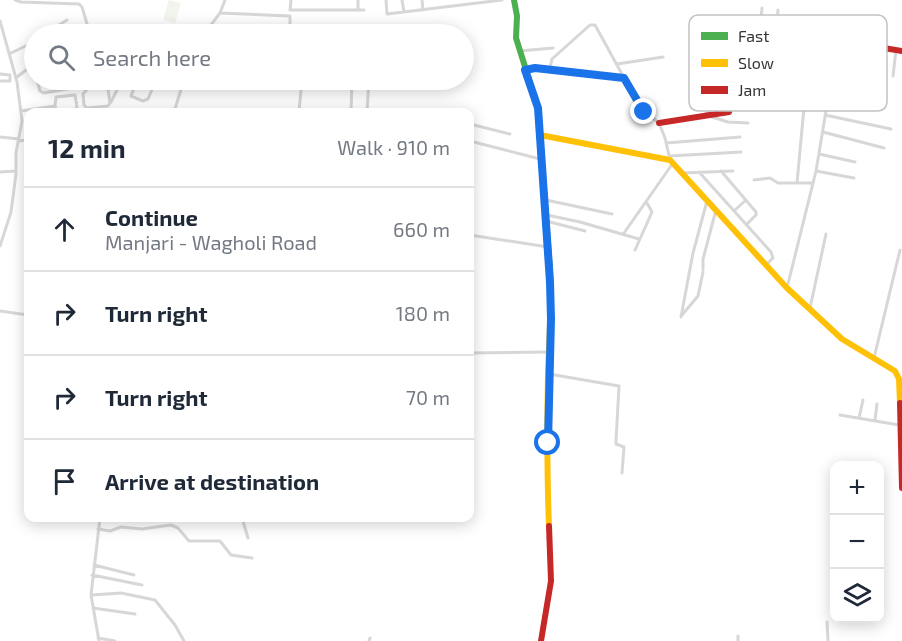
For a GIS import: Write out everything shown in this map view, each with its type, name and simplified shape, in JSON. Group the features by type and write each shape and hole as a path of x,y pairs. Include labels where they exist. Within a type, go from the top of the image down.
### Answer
{"street":[{"path":"15,0 79,4 87,24"},
{"path":"212,24 225,0"},
{"path":"290,24 291,0"},
{"path":"358,0 358,10"},
{"path":"386,0 387,14 502,0"},
{"path":"402,0 404,12"},
{"path":"422,0 423,10"},
{"path":"441,0 442,8"},
{"path":"514,0 517,16 516,38 538,108 552,301 548,374 547,468 551,581 541,641"},
{"path":"761,15 762,8"},
{"path":"290,10 364,10"},
{"path":"778,10 778,15"},
{"path":"220,13 290,16"},
{"path":"61,24 67,20"},
{"path":"0,21 16,77 22,121 18,140 14,194 8,224 0,246"},
{"path":"525,70 550,68 552,59 593,24 596,26 641,110 659,123 670,159 682,173 787,288 842,339 898,371 902,488"},
{"path":"9,54 24,47"},
{"path":"519,51 553,48"},
{"path":"893,76 899,50"},
{"path":"617,64 663,57"},
{"path":"535,68 624,78"},
{"path":"16,77 24,72"},
{"path":"0,74 16,77"},
{"path":"0,81 10,81 10,75"},
{"path":"40,90 44,93 61,90"},
{"path":"85,90 84,105 87,108 108,106 117,90"},
{"path":"108,90 110,103"},
{"path":"133,90 131,96 144,101 148,99 152,90"},
{"path":"175,108 181,90"},
{"path":"299,108 301,90"},
{"path":"351,108 352,90"},
{"path":"367,108 368,90"},
{"path":"41,108 55,106 56,97 75,95 76,108"},
{"path":"705,116 712,111"},
{"path":"659,123 729,111"},
{"path":"797,183 804,111"},
{"path":"787,288 816,171 826,111"},
{"path":"825,115 891,129"},
{"path":"705,116 728,122 748,123"},
{"path":"474,125 510,134"},
{"path":"823,132 884,148"},
{"path":"540,135 670,159 741,152"},
{"path":"0,137 24,140"},
{"path":"666,143 740,137"},
{"path":"474,142 542,160"},
{"path":"819,154 855,162"},
{"path":"624,233 646,203 670,159"},
{"path":"0,172 16,171"},
{"path":"721,171 757,214 747,225"},
{"path":"682,173 733,171"},
{"path":"816,171 854,178"},
{"path":"699,172 773,254 773,258 766,265"},
{"path":"754,180 770,178 776,182 813,183"},
{"path":"544,200 612,214"},
{"path":"734,211 746,200"},
{"path":"707,201 693,253 681,317 698,296 703,259 716,210"},
{"path":"635,249 652,212 646,203"},
{"path":"545,217 624,233 639,239"},
{"path":"545,217 585,231"},
{"path":"0,223 8,224"},
{"path":"0,232 5,232"},
{"path":"810,308 826,234"},
{"path":"474,236 548,247"},
{"path":"874,358 900,249"},
{"path":"0,311 24,314"},
{"path":"474,353 549,352"},
{"path":"548,374 619,386 616,443 624,447 622,473"},
{"path":"859,418 862,400"},
{"path":"875,421 877,404"},
{"path":"840,415 899,425"},
{"path":"99,522 91,595 99,639 115,641"},
{"path":"243,522 248,538"},
{"path":"98,529 110,531 121,527 142,529 171,525 178,528 189,541 219,541 231,555 252,558"},
{"path":"94,565 134,575"},
{"path":"92,575 142,585"},
{"path":"91,595 116,593 155,600 175,625 184,641"},
{"path":"93,608 135,614"},
{"path":"827,621 828,641"},
{"path":"738,636 738,641"}],"shaded area":[{"path":"169,0 181,3 175,23 163,20"}],"traffic: fast":[{"path":"514,0 517,16 516,38 538,108 550,270"}],"traffic: slow":[{"path":"540,135 670,160 787,288 842,339 895,371 899,379 900,403"},
{"path":"549,526 547,432 550,270"}],"traffic: jam":[{"path":"887,48 902,51"},
{"path":"659,123 729,111"},
{"path":"900,403 902,488"},
{"path":"541,641 551,581 549,526"}],"route":[{"path":"548,443 548,374 552,301 538,108 525,70 535,68 624,78 644,112"}]}
